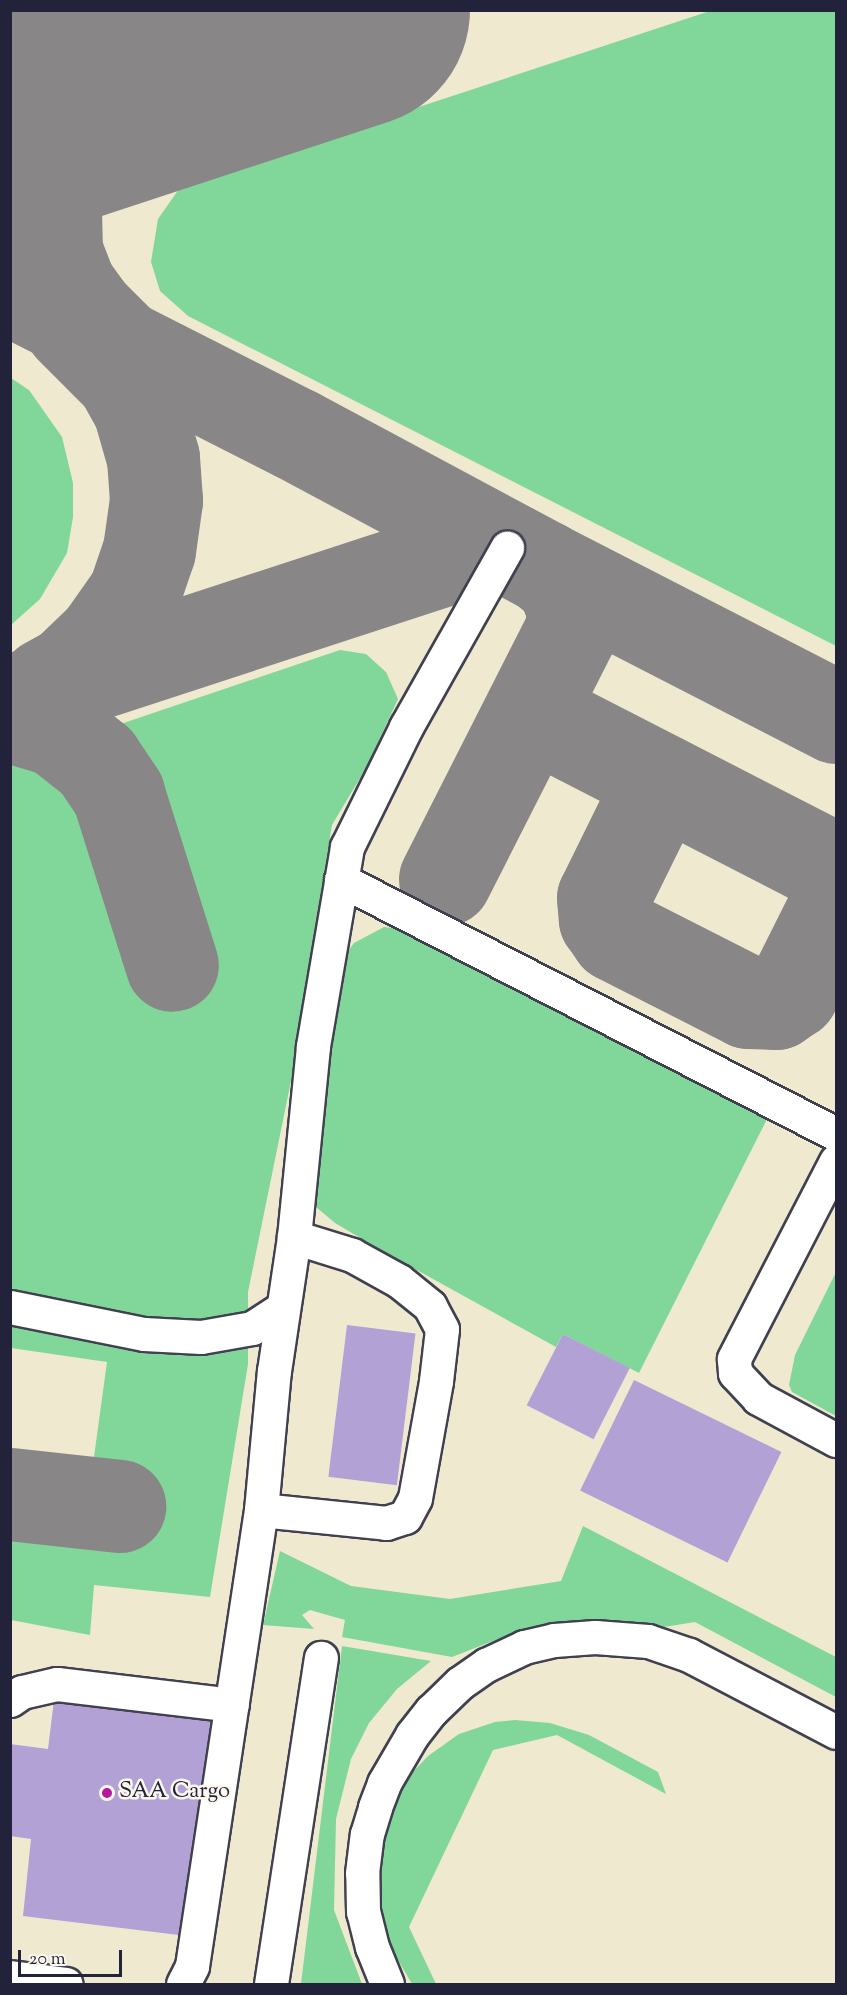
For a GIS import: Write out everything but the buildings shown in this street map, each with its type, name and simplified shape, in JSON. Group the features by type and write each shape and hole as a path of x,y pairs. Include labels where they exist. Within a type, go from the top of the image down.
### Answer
{"lane":[{"path":"183,1984 192,1966 261,1510 283,1308 294,1237 313,1046 347,847 358,820 406,727 507,548"},
{"path":"341,880 837,1134"},
{"path":"837,1161 734,1359 735,1373 758,1398 837,1440"},
{"path":"261,1510 386,1523 405,1517 415,1498 436,1381 442,1329 430,1306 399,1281 352,1255 294,1237"},
{"path":"10,1306 144,1334 201,1337 252,1328 283,1308"},
{"path":"387,1984 372,1947 363,1912 362,1873 367,1834 375,1807 384,1783 412,1735 431,1711 460,1683 486,1665 524,1647 554,1640 595,1637 648,1641 689,1655 837,1732"},
{"path":"271,1984 321,1658"},
{"path":"10,1700 22,1692 57,1684 232,1705"},
{"path":"10,1977 66,1984"}],"green space":[{"path":"713,10 836,11 836,646 188,316 160,291 151,262 158,219 179,189 197,180"},
{"path":"11,378 29,390 62,437 73,483 73,517 67,553 40,599 11,625"},
{"path":"340,650 366,654 386,672 398,699 366,768 332,825 310,958 301,1032 248,1292 248,1364 210,1597 94,1585 90,1635 11,1620 11,1535 120,1544 125,1470 93,1464 107,1362 11,1348 11,761"},
{"path":"384,927 401,929 769,1115 639,1373 563,1334 556,1347 386,1253 335,1223 316,1207 316,1167 331,1033 345,955 354,943"},
{"path":"836,1272 836,1416 792,1392 789,1385 795,1355"},
{"path":"583,1526 836,1657 836,1697 695,1622 658,1628 612,1623 567,1622 513,1633 452,1657 342,1637 345,1620 310,1610 302,1615 314,1629 263,1625 280,1551 351,1586 450,1599 561,1581"},
{"path":"342,1646 431,1661 397,1689 369,1723 351,1759 336,1819 334,1910 362,1984 301,1984"},
{"path":"515,1720 550,1723 589,1735 658,1772 666,1794 557,1735 493,1750 409,1927 436,1984 412,1984 387,1941 377,1886 384,1822 392,1794 428,1756 459,1734 495,1722"}],"taxiway":[{"path":"120,344 89,313 69,285 56,251 55,209 63,166 81,132 107,100 153,76"},
{"path":"10,289 296,434 544,567 836,717"},
{"path":"46,684 69,671 103,638 134,594 149,550 156,500 153,458 139,409 122,378 71,327"},
{"path":"10,701 460,554 507,548"},
{"path":"445,879 572,629 573,612 563,583 544,567"},
{"path":"531,713 836,870"},
{"path":"10,716 57,730 96,761 118,794 172,965"},
{"path":"661,780 603,898 605,919 616,935 748,1002 776,1003 792,992 836,904"},
{"path":"10,1494 119,1506"}],"runway":[{"path":"10,123 353,10"}],"place":[{"name":"SAA Cargo","path":"107,1793"}]}
